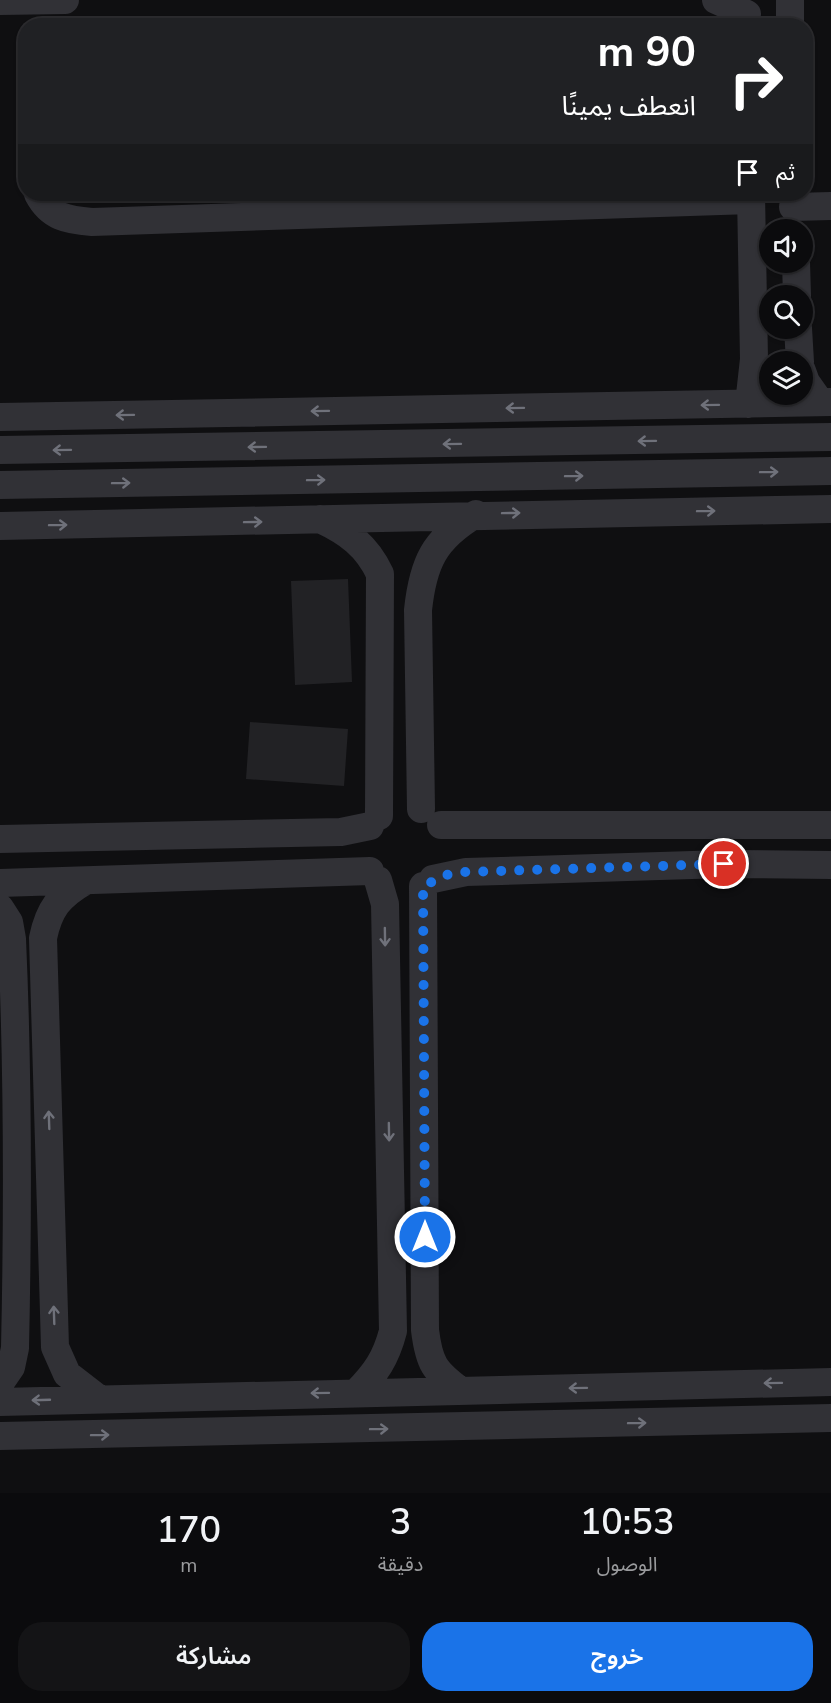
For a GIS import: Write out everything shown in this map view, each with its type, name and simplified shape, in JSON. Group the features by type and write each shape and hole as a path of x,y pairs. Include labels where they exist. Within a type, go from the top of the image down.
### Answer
{"street":[{"path":"0,1 65,0"},
{"path":"716,0 747,13"},
{"path":"790,0 790,18"},
{"path":"27,1 28,18"},
{"path":"42,201 45,207 67,220 92,222 624,201"},
{"path":"750,404 754,358 751,201"},
{"path":"794,210 831,206"},
{"path":"813,389 825,402"},
{"path":"0,417 825,402"},
{"path":"0,450 831,437"},
{"path":"0,485 831,471"},
{"path":"0,526 476,514 831,509"},
{"path":"461,1391 436,1370 428,1356 425,1330 428,883 441,871 448,849 431,817 418,610 421,582 428,560 440,541 457,525 476,514"},
{"path":"318,519 340,528 358,540 371,556 380,574 374,821 364,848 384,904 393,1331 386,1356 376,1374 356,1393"},
{"path":"379,609 388,594 401,591 413,601 418,610"},
{"path":"0,839 341,832 374,821 396,807 431,817 501,825 831,825"},
{"path":"501,825 490,850 503,871"},
{"path":"0,883 374,875 400,890 466,872 724,864 831,865"},
{"path":"85,881 67,891 56,902 48,916 43,938 55,1347 67,1374 98,1398"},
{"path":"0,908 9,922 12,939 9,1076 18,1172 15,1348 11,1367 0,1383"},
{"path":"12,939 23,928 37,931 43,938"},
{"path":"0,1150 18,1172"},
{"path":"393,1331 411,1339 425,1330"},
{"path":"15,1348 26,1355 35,1357 55,1347"},
{"path":"0,1402 156,1396 831,1382"},
{"path":"156,1396 157,1434"},
{"path":"0,1436 831,1418"}],"building":[{"path":"348,579 352,682 295,685 291,581"},
{"path":"250,722 348,729 344,786 246,779"}],"route":[{"path":"425,1237 423,886 433,879 466,872 724,864"}]}
